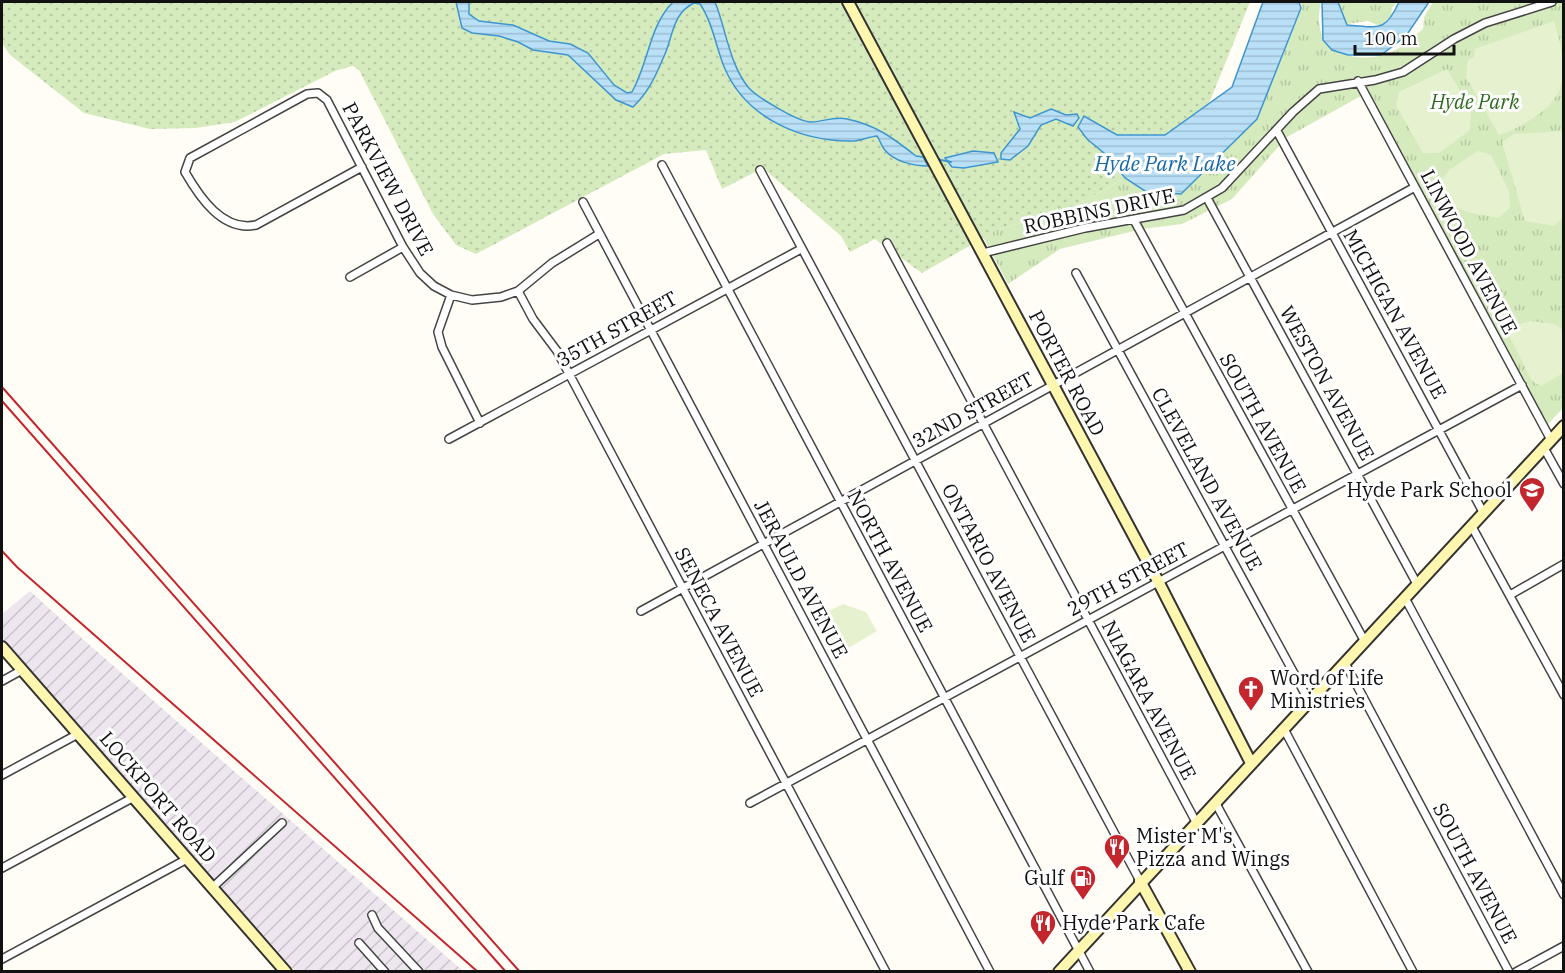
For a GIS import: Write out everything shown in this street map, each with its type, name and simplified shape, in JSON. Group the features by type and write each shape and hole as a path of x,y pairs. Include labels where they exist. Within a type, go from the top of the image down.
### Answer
{"main road":[{"name":"PORTER ROAD","path":"848,2 1159,583 1251,763"},
{"path":"1059,972 1140,881 1284,729 1563,426"},
{"name":"LOCKPORT ROAD","path":"2,647 286,972"},
{"name":"ONTARIO AVENUE","path":"1140,881 1190,972"}],"street":[{"name":"ROBBINS DRIVE","path":"983,254 1184,210 1222,188 1293,112 1319,89 1374,80 1403,72 1454,39 1485,23 1552,2"},
{"name":"LINWOOD AVENUE","path":"1358,81 1522,385 1563,484"},
{"name":"PARKVIEW DRIVE","path":"362,167 256,225 244,228 230,223 213,209 196,191 185,172 190,158 307,94 318,93 327,100 420,273 434,286 451,295 472,300 501,297 518,291 552,263 599,234"},
{"name":"MICHIGAN AVENUE","path":"1277,131 1483,512"},
{"name":"NORTH AVENUE","path":"662,165 1090,972"},
{"name":"ONTARIO AVENUE","path":"760,170 1140,881"},
{"name":"32ND STREET","path":"641,610 1415,187"},
{"name":"WESTON AVENUE","path":"1207,198 1417,584"},
{"name":"JERAULD AVENUE","path":"583,202 990,972"},
{"name":"SOUTH AVENUE","path":"1134,220 1364,640"},
{"name":"NIAGARA AVENUE","path":"887,243 1196,822"},
{"path":"350,277 404,247"},
{"name":"35TH STREET","path":"449,439 801,249"},
{"name":"CLEVELAND AVENUE","path":"1076,273 1310,701"},
{"name":"SENECA AVENUE","path":"518,291 569,375 886,972"},
{"path":"451,295 438,332 442,347 480,423"},
{"name":"29TH STREET","path":"750,803 1522,385"},
{"path":"1471,525 1563,695"},
{"path":"1510,595 1563,564"},
{"path":"1405,598 1563,895"},
{"name":"SOUTH AVENUE","path":"1345,663 1509,972"},
{"path":"2,681 22,670"},
{"path":"1284,729 1413,972"},
{"path":"2,775 78,734"},
{"path":"2,868 134,797"},
{"path":"1215,802 1308,972"},
{"path":"213,887 282,823"},
{"path":"2,959 187,859"},
{"path":"372,915 378,928 419,972"},
{"path":"359,943 385,972"},
{"path":"1516,972 1563,945"}],"shaded area":[{"path":"30,591 463,971 295,971 2,638 2,614"}],"green space":[{"path":"2,2 1250,2 1199,128 1130,169 1125,178 1068,210 999,229 922,273 875,239 850,252 841,236 763,168 722,189 706,150 664,154 476,254 456,245 433,214 359,70 353,66 335,71 235,122 196,128 150,129 84,113 10,55 2,43"},
{"name":"Hyde Park","path":"1301,2 1321,2 1320,30 1332,48 1352,57 1366,57 1392,52 1423,29 1424,17 1433,2 1563,2 1564,407 1548,424 1368,92 1287,137 1232,199 1182,224 1142,229 1060,249 1008,284 983,237 999,229 1068,210 1125,178 1145,191 1257,119 1302,8"},
{"path":"1338,2 1397,2 1392,8 1391,16 1380,26 1368,21 1347,24"},
{"path":"1554,21 1562,59 1563,74 1559,91 1546,108 1528,122 1499,135 1466,77 1468,60 1474,57 1475,49"},
{"path":"1447,69 1471,110 1470,130 1439,153 1423,153 1396,105 1399,92"},
{"path":"1563,131 1563,217 1554,226 1525,221 1502,142 1514,134"},
{"path":"1478,151 1491,155 1509,191 1510,208 1498,218 1467,212 1439,199 1436,188 1449,170"},
{"path":"1530,321 1554,324 1563,330 1563,373 1541,386 1532,381 1506,329"},
{"path":"843,604 866,612 877,631 845,650 833,649 816,617"}],"water":[{"path":"456,2 469,2 469,14 479,21 513,25 549,41 570,44 588,53 614,85 627,93 632,92 638,81 654,33 673,2 715,2 736,67 752,91 777,108 805,121 815,122 842,118 867,125 892,138 916,156 923,157 928,166 911,164 893,157 884,149 877,136 854,141 815,137 796,132 762,114 747,101 725,69 708,19 700,4 694,3 687,7 678,19 655,76 648,89 633,107 616,100 568,55 533,50 499,36 472,33 462,28"},
{"name":"Hyde Park Lake","path":"1263,2 1299,2 1301,8 1257,119 1181,194 1145,191 1125,178 1110,158 1087,139 1078,127 1084,116 1117,135 1165,135 1232,87"},
{"path":"1322,2 1338,2 1347,25 1373,27 1385,23 1399,2 1429,2 1406,36 1381,55 1348,55 1332,50 1323,40"},
{"path":"1051,109 1066,115 1077,114 1079,118 1073,126 1056,119 1041,125 1028,146 1010,160 1001,159 1001,153 1020,129 1014,112 1030,118"},
{"path":"973,151 994,153 998,162 964,168 952,167 945,158"}],"waterway":[{"path":"936,159 951,162"}],"railway":[{"path":"2,387 520,972"},
{"path":"2,401 506,972"},
{"path":"2,551 17,567 478,972"}],"place":[{"name":"Hyde Park School","path":"1532,513"},
{"name":"Word of Life Ministries","path":"1251,712"},
{"name":"Mister M's Pizza and Wings","path":"1117,870"},
{"name":"Gulf","path":"1083,901"},
{"name":"Hyde Park Cafe","path":"1043,946"}]}
